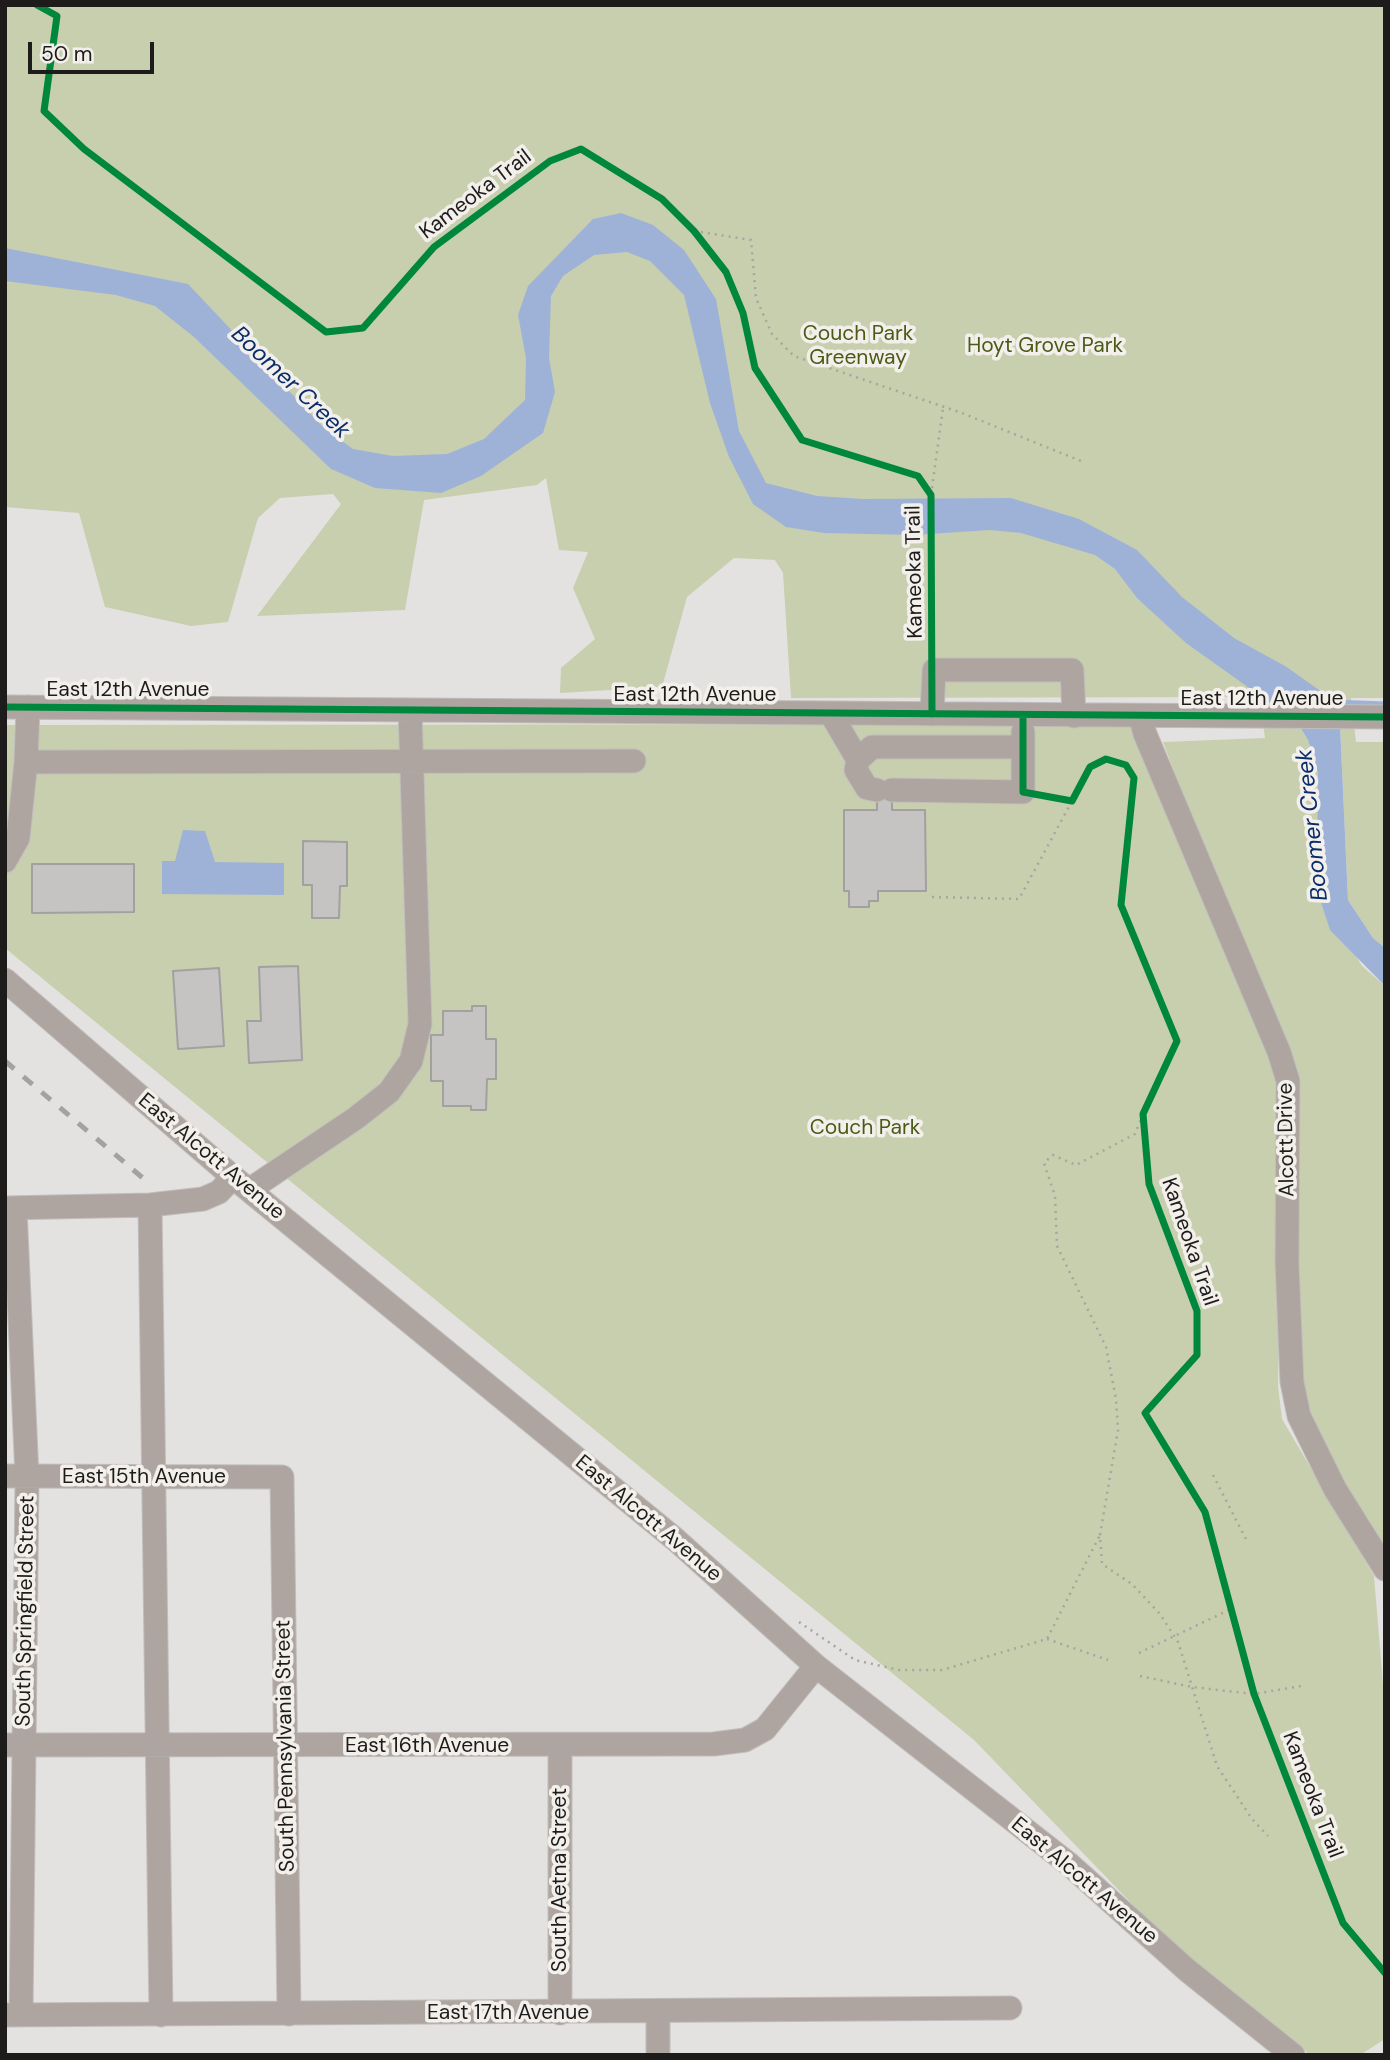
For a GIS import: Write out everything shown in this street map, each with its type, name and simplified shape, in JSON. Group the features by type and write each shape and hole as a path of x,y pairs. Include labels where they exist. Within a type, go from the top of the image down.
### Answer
{"street":[{"path":"932,715 934,670 1072,670 1074,716"},
{"name":"East 12th Avenue","path":"16,707 1383,717"},
{"path":"5,861 18,838 26,762 16,707"},
{"path":"10,1208 150,1205 203,1199 241,1184 356,1118 389,1091 411,1061 420,1024 410,710"},
{"path":"831,714 865,753"},
{"path":"856,714 865,753 856,771 867,789 1023,792 1023,715"},
{"name":"Alcott Drive","path":"1140,716 1144,734 1279,1052 1288,1081 1287,1263 1293,1382 1299,1416 1335,1489 1385,1569"},
{"path":"865,753 1023,747"},
{"path":"26,762 634,761"},
{"name":"East Alcott Avenue","path":"5,980 241,1184 676,1540 816,1666 1069,1864 1187,1970 1293,2055"},
{"path":"150,1205 161,2015"},
{"name":"South Springfield Street","path":"10,1208 16,1476 13,2015"},
{"name":"East 15th Avenue","path":"16,1476 282,1477"},
{"name":"South Pennsylvania Street","path":"282,1477 289,2014"},
{"name":"East 16th Avenue","path":"15,1745 714,1744 745,1740 765,1729 816,1666"},
{"name":"South Aetna Street","path":"560,1746 560,2013"},
{"name":"East 17th Avenue","path":"13,2015 1010,2008"},
{"path":"658,2012 658,2055"}],"path":[{"path":"686,223 702,241"},
{"path":"694,231 751,240 756,298 772,334 794,356 944,407 1081,461"},
{"path":"932,495 944,407"},
{"path":"932,897 1019,898 1078,790"},
{"path":"1060,799 1072,801"},
{"path":"1149,1102 1135,1134 1076,1165 1053,1155 1044,1163 1055,1196 1057,1246 1106,1347 1115,1399 1118,1430 1100,1535 1102,1564 1132,1584 1174,1635 1217,1766 1252,1819 1268,1836"},
{"path":"1143,1114 1145,1137"},
{"path":"1213,1475 1248,1543"},
{"path":"1048,1639 1100,1535"},
{"path":"1228,1597 1234,1621"},
{"path":"1139,1653 1231,1609"},
{"path":"778,1632 791,1617 855,1660 899,1670 942,1670 1048,1639 1108,1660"},
{"path":"1140,1676 1192,1687 1254,1694 1301,1686"},
{"path":"1251,1682 1259,1707"}],"green space":[{"path":"5,5 1385,5 1385,698 1351,698 1356,742 1385,742 1385,948 1373,938 1348,900 1339,704 1297,722 1308,740 1318,773 1316,887 1362,966 1385,986 1385,1569 1292,1382 1282,1152 1278,1386 1282,1419 1374,1576 1385,1709 1385,2039 1360,2055 1310,2055 1163,1936 974,1740 5,948 5,725 1132,724 1279,1052 1163,742 1265,738 1259,697 791,698 783,573 775,560 734,558 687,597 662,687 560,693 561,668 595,639 573,588 588,552 559,550 546,478 537,485 424,500 405,610 257,616 341,504 333,494 280,498 258,518 228,622 191,626 105,607 79,513 5,507"}],"water":[{"path":"621,213 653,225 684,250 716,299 739,431 766,483 817,496 863,499 1011,498 1079,519 1137,550 1182,597 1234,638 1285,666 1339,704 1348,900 1373,938 1385,948 1385,986 1330,930 1316,887 1318,773 1308,740 1297,722 1186,643 1137,598 1115,569 1095,555 1021,533 990,530 914,535 824,533 786,527 753,504 729,457 710,403 684,295 650,261 627,252 594,255 563,276 551,296 549,358 555,392 543,433 481,476 441,493 375,488 331,469 194,337 155,306 116,295 5,281 5,248 188,284 324,428 353,449 393,456 447,454 484,439 525,400 526,358 518,315 528,286 593,219"},
{"path":"183,830 205,831 215,862 284,863 284,895 162,894 162,861 175,861"}],"building":[{"path":"877,781 892,781 892,810 925,810 926,891 878,891 878,901 869,901 869,907 849,907 849,891 844,891 844,810 877,810"},
{"path":"303,841 347,842 347,886 340,886 339,918 312,918 312,885 303,885"},
{"path":"32,864 134,864 134,912 32,913"},
{"path":"298,966 302,1060 249,1063 247,1021 261,1021 259,967"},
{"path":"219,968 224,1046 178,1049 173,971"},
{"path":"472,1006 486,1006 486,1039 496,1039 496,1079 487,1079 486,1110 471,1110 471,1106 443,1106 443,1081 431,1081 431,1035 443,1035 443,1011 472,1011"}],"waterway":[{"path":"1332,702 1385,704"}],"railway":[{"path":"5,1061 144,1179"}],"cycle path":[{"name":"Kameoka Trail","path":"37,5 57,16 44,111 84,149 326,332 363,328 434,247 550,161 581,149 662,199 694,231 726,272 743,313 755,368 802,440 918,476 931,495 932,714"},
{"path":"5,707 1385,717"},
{"name":"Kameoka Trail","path":"1023,715 1023,792 1072,801 1090,767 1106,759 1126,765 1134,778 1121,905 1177,1041 1143,1114 1149,1184 1197,1311 1197,1355 1145,1413 1205,1512 1254,1694 1343,1923 1385,1973"}],"park label":[{"name":"Couch Park Greenway","path":"858,346"},
{"name":"Hoyt Grove Park","path":"1045,346"},
{"name":"Couch Park","path":"865,1128"}],"water label":[{"name":"Boomer Creek","path":"290,383"},
{"name":"Boomer Creek","path":"1313,825"}]}
